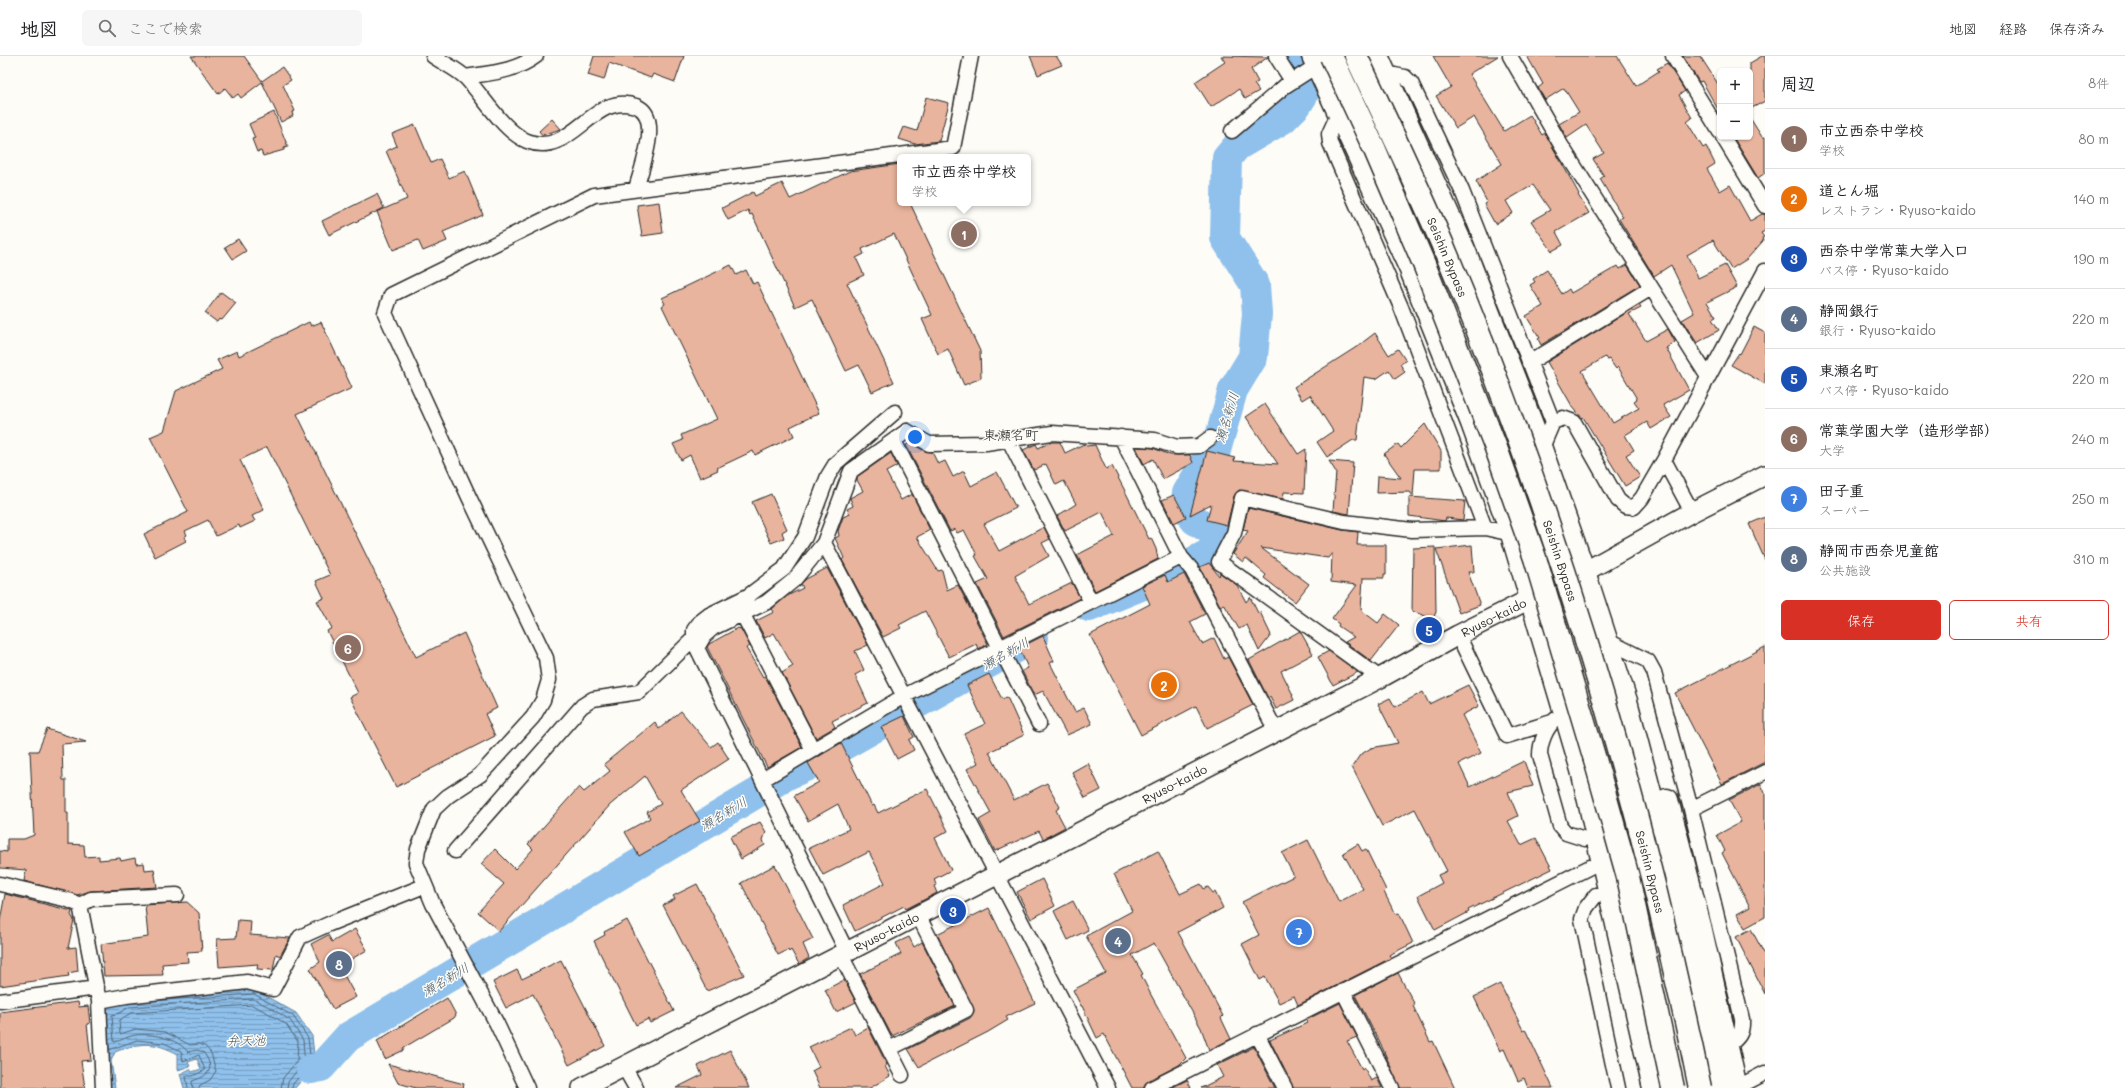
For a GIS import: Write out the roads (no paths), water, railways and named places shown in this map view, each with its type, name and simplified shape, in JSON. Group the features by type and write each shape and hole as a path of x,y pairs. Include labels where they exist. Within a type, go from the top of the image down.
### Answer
{"highway":[{"name":"Seishin Bypass","path":"1356,56 1447,255 1519,440 1557,549 1593,662 1619,754 1652,880 1700,1088"},
{"name":"Seishin Bypass","path":"1323,58 1375,150 1424,264 1496,448 1535,558 1592,748 1628,877 1673,1088"},
{"path":"1323,58 1339,112 1411,270 1472,423 1512,534 1531,598 1558,717 1582,770 1654,1088"},
{"path":"1380,65 1465,252 1541,450 1584,572 1626,701 1669,865 1718,1088"},
{"path":"1626,701 1653,759 1678,836 1736,1088"},
{"path":"1582,770 1585,839 1590,867 1641,1088"}],"main road":[{"name":"Ryuso-kaido","path":"582,1088 1380,678 1458,635 1584,572 1692,512 1765,474"}],"street":[{"path":"433,56 465,77 512,131 526,141 542,144 555,142 567,136 602,108 613,104 623,103 637,106 647,114 650,125 649,137 636,189"},
{"path":"465,77 506,70 527,63 536,56"},
{"path":"907,154 953,148 971,56"},
{"path":"1276,56 1292,81"},
{"path":"1510,56 1561,145 1650,288 1708,377"},
{"path":"1673,56 1717,127"},
{"path":"1232,131 1292,81 1323,58"},
{"path":"1380,65 1405,77 1411,83 1462,191 1553,422 1541,450"},
{"path":"1339,112 1329,134 1330,143 1401,307 1485,528"},
{"path":"1725,140 1765,206"},
{"path":"526,1088 497,1024 424,886 416,863 418,849 434,809 448,796 480,775 533,717 543,700 549,680 546,658 468,497 385,313 391,295 594,195 897,155"},
{"path":"1553,422 1564,418 1574,422 1618,500 1625,506 1634,507 1642,498 1664,460 1765,271"},
{"path":"1529,363 1650,288"},
{"path":"895,412 836,463 828,476 805,537 784,569 748,596 730,607 709,615 700,622 694,630 695,643 762,780 902,1075"},
{"path":"455,851 582,706 593,699 639,692 713,628 743,615 767,602 794,580 824,543 851,471 907,431 929,444 986,443 1052,433 1155,440 1177,447 1200,446 1210,438"},
{"path":"1121,437 1181,557 1192,570 1276,731"},
{"path":"1009,440 1091,602"},
{"path":"894,441 1038,724"},
{"path":"1664,460 1692,512"},
{"path":"1380,678 1219,562 1234,533 1242,498 1344,522 1412,530 1485,528 1512,534"},
{"path":"824,543 1108,1088"},
{"path":"762,780 904,696 1181,557"},
{"path":"743,615 813,750"},
{"path":"1458,635 1507,736 1558,717"},
{"path":"1606,640 1648,661 1654,672 1691,809 1742,1019 1742,1030 1738,1038 1726,1047"},
{"path":"1558,717 1540,744 1540,755 1560,826 1566,833 1585,839"},
{"path":"1691,809 1765,772"},
{"path":"1152,1088 1590,867"},
{"path":"0,884 68,900 80,905 92,899 177,895"},
{"path":"0,1001 98,994 126,996 247,982 273,989 300,938 329,924 424,886"},
{"path":"1596,895 1586,908 1582,919 1618,1088"},
{"path":"80,905 98,994 103,1088"},
{"path":"889,1049 966,1010 918,915"},
{"path":"1343,991 1392,1088"},
{"path":"1258,1034 1285,1088"},
{"path":"624,1067 636,1088"},
{"path":"1736,1088 1765,1073"}],"water":[{"name":"弁天池","path":"255,990 296,1013 312,1036 314,1055 311,1069 295,1088 184,1088 180,1074 190,1069 192,1072 201,1069 197,1059 188,1062 190,1066 178,1070 178,1054 161,1047 147,1044 132,1046 115,1052 111,1061 115,1088 106,1088 103,1006 157,997"}],"waterway":[{"name":"瀬名新川","path":"1089,607 1165,576 1210,553 1220,536 1195,520 1185,507 1187,493 1204,464 1215,454 1233,390 1253,357 1257,314 1255,285 1225,238 1227,158 1237,146 1283,119 1297,105 1304,94 1301,78 1291,56"},
{"name":"瀬名新川","path":"311,1069 321,1067 348,1037 787,775 807,766 1033,638"}],"place":[{"name":"市立西奈中学校","path":"964,234"},
{"name":"東瀬名町","path":"1429,630"},
{"name":"常葉学園大学（造形学部）","path":"348,648"},
{"name":"道とん堀","path":"1164,685"},
{"name":"西奈中学常葉大学入口","path":"953,911"},
{"name":"田子重","path":"1299,932"},
{"name":"静岡銀行","path":"1118,941"},
{"name":"静岡市西奈児童館","path":"339,964"}],"district":[{"name":"東瀬名町","path":"1011,434"}]}
